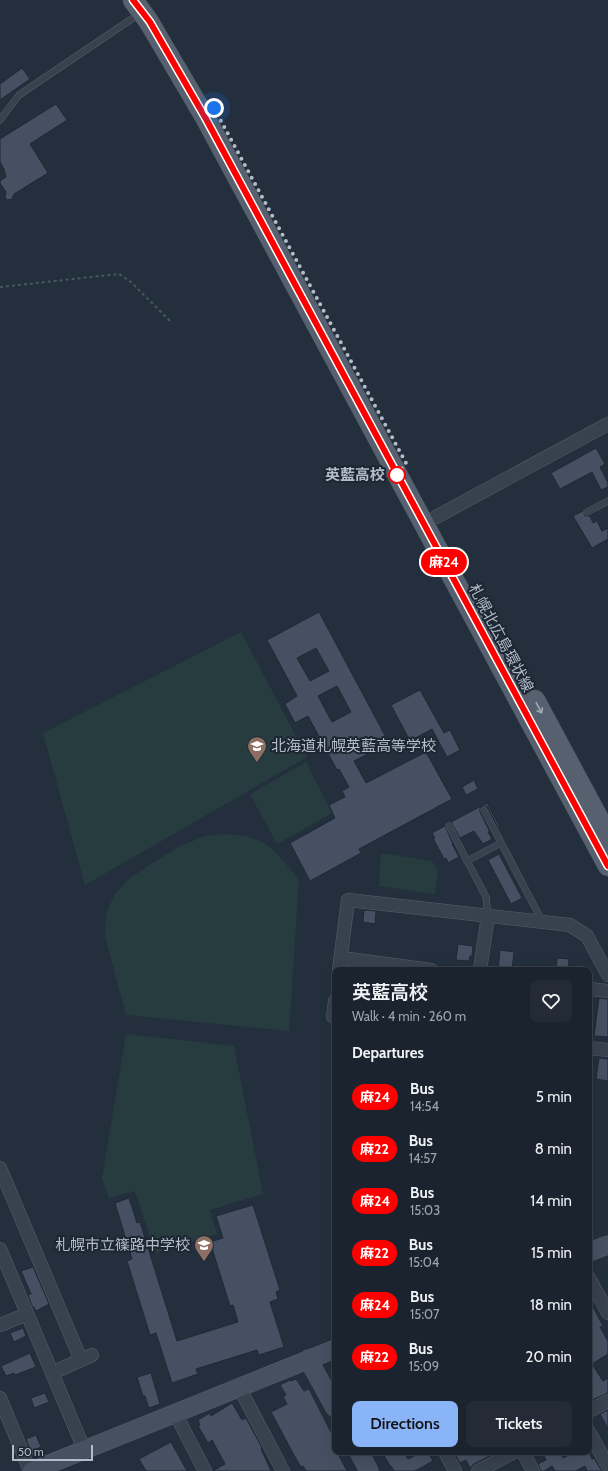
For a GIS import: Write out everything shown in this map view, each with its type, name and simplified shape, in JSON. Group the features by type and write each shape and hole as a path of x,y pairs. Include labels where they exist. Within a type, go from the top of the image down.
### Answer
{"main road":[{"name":"札幌北広島環状線","path":"141,4 163,19 221,120 608,836"},
{"name":"札幌北広島環状線","path":"141,4 206,119 608,866"}],"street":[{"path":"436,518 608,424"},
{"path":"386,967 340,964 348,900 570,925 587,936 608,976"},
{"path":"480,967 488,916"},
{"path":"592,989 608,991"},
{"path":"592,1048 608,1050"},
{"path":"0,1168 86,1358 52,1373"},
{"path":"592,1251 608,1246"},
{"path":"0,1249 84,1449"},
{"path":"592,1284 608,1313"},
{"path":"0,1325 27,1314"},
{"path":"0,1398 38,1470 84,1449 332,1350"},
{"path":"308,1359 332,1403"},
{"path":"239,1387 284,1471"},
{"path":"592,1409 608,1401"},
{"path":"175,1413 205,1471"},
{"path":"592,1437 608,1466"},
{"path":"360,1455 369,1471"},
{"path":"447,1455 456,1471"},
{"path":"478,1471 510,1455"},
{"path":"516,1455 533,1471"}],"lane":[{"path":"0,120 19,95 141,4"},
{"path":"587,512 608,501"},
{"path":"484,810 543,922"},
{"path":"448,826 486,897 488,916"},
{"path":"467,861 501,844"}],"path":[{"path":"0,287 119,274 131,282 170,320"}],"green space":[{"path":"241,632 307,757 85,885 43,733"},
{"path":"306,762 332,813 277,844 250,794"},
{"path":"227,834 249,837 262,842 280,856 299,880 289,1031 126,1015 105,936 106,915 114,895 130,878 178,847 205,836"},
{"path":"381,853 432,861 438,871 435,894 379,886"},
{"path":"126,1034 234,1046 263,1194 210,1210 217,1234 155,1253 135,1191 109,1198 102,1178"}],"building":[{"path":"22,68 30,79 0,100 0,84"},
{"path":"56,104 67,120 30,144 48,173 14,194 12,199 7,200 5,197 6,192 0,183 0,181 6,177 0,162 0,139"},
{"path":"596,448 605,464 600,467 608,483 608,487 601,490 592,472 560,489 551,473"},
{"path":"583,511 585,516 590,516 593,523 597,521 602,531 608,528 608,539 592,548 573,516"},
{"path":"319,612 389,743 354,761 366,783 426,752 452,799 359,849 361,853 310,881 290,843 335,818 329,805 345,797 342,791 349,787 339,769 337,770 308,716 295,723 285,704 297,696 267,640","holes":["316,648 329,671 310,681 297,658","337,686 351,712 332,722 318,696"]},
{"path":"420,690 444,733 450,730 460,750 447,757 432,729 410,741 391,705"},
{"path":"474,780 478,789 466,795 462,787"},
{"path":"487,803 500,827 498,827 487,806 480,807 480,812 492,839 483,844 474,831 460,838 451,822"},
{"path":"445,826 459,857 448,863 446,858 444,859 432,833"},
{"path":"499,854 522,898 511,904 488,860"},
{"path":"364,910 376,911 375,924 363,922"},
{"path":"458,944 473,946 472,956 470,956 469,961 456,960"},
{"path":"500,950 514,952 512,967 498,967"},
{"path":"557,958 569,959 568,967 556,967"},
{"path":"599,998 608,999 608,1037 594,1036"},
{"path":"599,1058 608,1059 608,1081 596,1079"},
{"path":"129,1198 137,1223 140,1222 177,1341 238,1322 233,1305 230,1306 210,1242 223,1238 216,1216 253,1205 280,1290 276,1292 278,1299 270,1302 284,1347 259,1355 257,1350 196,1369 198,1374 172,1383 156,1333 150,1335 127,1261 132,1259 115,1203"},
{"path":"33,1267 49,1304 36,1311 34,1307 33,1308 28,1295 31,1294 21,1271"},
{"path":"592,1305 603,1326 600,1327 608,1341 608,1354 592,1364"},
{"path":"23,1328 26,1336 14,1342 10,1333"},
{"path":"30,1353 36,1367 15,1375 14,1373 6,1376 1,1366"},
{"path":"592,1364 603,1381 608,1378 608,1393 592,1400"},
{"path":"151,1373 160,1404 149,1408 145,1396 143,1396 137,1377"},
{"path":"296,1379 304,1391 309,1389 331,1432 332,1431 332,1455 339,1455 347,1471 306,1471 303,1466 301,1467 271,1412 287,1404 283,1397 286,1395 280,1385 290,1380"},
{"path":"45,1393 49,1402 34,1408 31,1398"},
{"path":"232,1403 242,1420 246,1418 262,1448 261,1449 271,1471 213,1471 225,1464 212,1440 208,1443 198,1426 200,1425 198,1420 210,1413 211,1416"},
{"path":"608,1410 608,1429 600,1414"},
{"path":"36,1435 41,1447 36,1449 37,1454 32,1456 26,1439"},
{"path":"171,1442 187,1471 146,1471 139,1459"},
{"path":"384,1455 406,1455 408,1459 416,1455 430,1455 433,1461 415,1471 394,1471"},
{"path":"491,1455 474,1464 470,1468 466,1460 460,1463 456,1456"},
{"path":"544,1455 562,1455 563,1458 569,1455 590,1455 592,1459 594,1458 602,1471 587,1471 585,1466 576,1471 555,1471 552,1466 544,1471 541,1471 538,1464 546,1460"}],"bus line":[{"name":"麻24","path":"133,0 150,22 206,119 608,866"}],"place":[{"name":"英藍高校","path":"397,475"},
{"name":"北海道札幌英藍高等学校","path":"257,763"},
{"name":"札幌市立篠路中学校","path":"204,1262"}],"route":[{"path":"214,108 406,463 397,475"}]}
